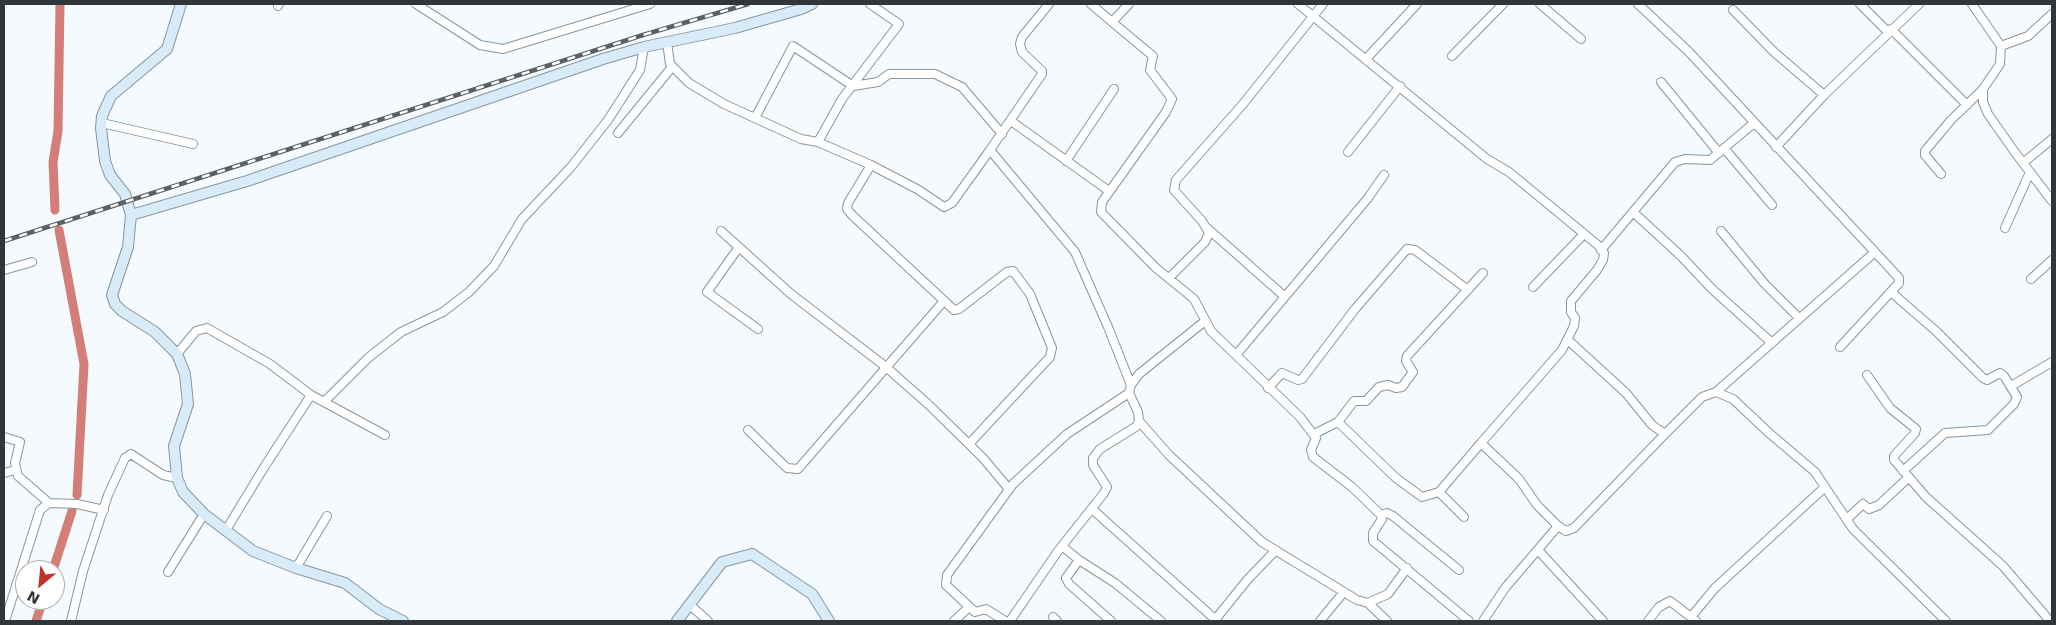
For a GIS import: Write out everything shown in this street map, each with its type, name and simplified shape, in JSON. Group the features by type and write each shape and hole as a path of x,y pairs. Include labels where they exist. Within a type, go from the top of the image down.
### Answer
{"street":[{"path":"181,4 166,49 111,96 102,123 105,161 110,176 125,194 131,216 128,248 112,295 122,311 155,332 176,354 185,374 188,404 174,446 177,478 183,492 204,514 253,551 296,568 345,582 379,609 403,621"},
{"path":"416,4 480,45 503,49 650,4"},
{"path":"131,216 247,181 644,47 735,28 801,9 812,4"},
{"path":"818,142 842,99 899,24 870,4"},
{"path":"667,42 667,58 672,67 689,83 703,92 724,104 801,139 818,142 871,165 917,189 938,204 948,206 1011,122 1042,74 1042,71 1022,52 1020,44 1022,37 1049,4"},
{"path":"1091,4 1153,56 1150,70 1172,98 1166,112 1102,202 1101,212 1169,278 1194,299 1211,331 1294,411 1314,434 1311,454 1313,457 1352,487 1381,515 1381,522 1373,533 1373,541 1469,621"},
{"path":"1112,22 1129,4"},
{"path":"1298,4 1487,159 1509,172 1601,250 1603,260 1571,300 1570,312 1575,318 1574,326 1556,359 1439,492 1422,497 1414,494 1338,422"},
{"path":"1284,296 1206,227 1174,190 1176,180 1243,104 1323,4"},
{"path":"1366,59 1417,4"},
{"path":"1452,56 1503,4"},
{"path":"1540,4 1581,39"},
{"path":"1638,4 1689,52 1900,281 1840,347"},
{"path":"1860,4 1967,105"},
{"path":"1776,147 1824,95 1889,30 1919,4"},
{"path":"1941,174 1924,155 1925,150 1983,89 2000,64 2001,46 1972,4"},
{"path":"1733,10 1774,52 1824,95"},
{"path":"2001,46 2028,36 2052,14"},
{"path":"755,118 793,46 853,86 878,82 889,74 935,74 962,87 1002,134"},
{"path":"324,402 368,358 401,332 443,312 469,292 494,266 522,220 571,167 608,120 640,70 644,47"},
{"path":"618,133 672,67"},
{"path":"1661,82 1772,205"},
{"path":"1348,152 1400,86"},
{"path":"1066,161 1114,89"},
{"path":"1983,89 1983,102 1988,114 2052,202"},
{"path":"1011,122 1109,191"},
{"path":"102,123 193,144"},
{"path":"1601,250 1675,162 1685,159 1707,161 1754,123"},
{"path":"2024,163 2052,139"},
{"path":"990,150 1075,252 1108,326 1140,421 1169,455 1262,542 1343,593 1368,603 1387,621"},
{"path":"871,165 851,196 847,209 943,302 954,310 959,309 1007,272 1013,271 1030,294 1052,348 1050,357 969,444"},
{"path":"2005,228 2030,172"},
{"path":"1236,355 1368,198 1384,175"},
{"path":"1633,212 1681,256 1712,290 1772,343"},
{"path":"1169,278 1208,237 1206,227"},
{"path":"721,231 791,294 886,367 969,444 1009,489"},
{"path":"1722,232 1764,283 1799,318"},
{"path":"1533,287 1583,235"},
{"path":"739,247 706,292 758,329"},
{"path":"1268,388 1282,373 1298,380 1302,379 1355,309 1406,249 1415,250 1468,290"},
{"path":"1481,444 1519,479 1538,505 1558,526 1566,531 1574,528 1698,400 1716,392 1874,252"},
{"path":"2031,280 2052,260"},
{"path":"4,270 32,262"},
{"path":"1314,434 1338,422 1354,401 1366,400 1379,387 1388,385 1396,388 1402,387 1413,372 1406,361 1407,356 1483,273"},
{"path":"1891,292 1942,336 1983,378 1987,380 2002,374 2017,397 2014,404 1990,428 1985,431 1945,434 1903,471"},
{"path":"748,430 787,468 798,469 943,302"},
{"path":"1005,621 986,609 977,612 946,585 946,579 1009,489 1067,434 1130,389 1139,374 1205,321"},
{"path":"176,354 196,331 208,328 270,364 311,395 385,436"},
{"path":"1568,340 1626,393 1652,425 1665,434"},
{"path":"2011,386 2052,362"},
{"path":"1867,375 1890,408 1916,429 1915,433 1894,458 1903,471 1926,497 2003,566 2050,621"},
{"path":"1716,392 1733,399 1768,432 1816,472 1853,529 1946,621"},
{"path":"226,530 263,468 311,395"},
{"path":"1010,621 1062,546 1107,487 1093,465 1093,458 1100,449 1130,432 1140,421"},
{"path":"4,437 20,442 15,456 15,470 24,482 49,503"},
{"path":"71,621 83,571 122,462 130,454 163,475 177,478"},
{"path":"4,473 15,470"},
{"path":"1847,519 1863,504 1869,509 1879,505 1909,478"},
{"path":"1648,621 1659,606 1670,601 1694,619 1715,588 1825,487"},
{"path":"1439,492 1464,517"},
{"path":"5,621 40,510 49,503 67,503 104,510"},
{"path":"1092,509 1215,621 1248,579 1276,550"},
{"path":"1381,515 1387,513 1393,516 1459,570"},
{"path":"168,572 204,514"},
{"path":"296,568 327,516"},
{"path":"1483,621 1505,588 1558,526"},
{"path":"1062,546 1079,560 1115,583 1161,621"},
{"path":"1538,550 1603,621"},
{"path":"677,621 722,562 752,554 812,594 829,621"},
{"path":"1079,560 1066,578 1069,584 1111,621"},
{"path":"1368,603 1388,594 1407,568"},
{"path":"1320,621 1343,593"},
{"path":"689,604 708,621"},
{"path":"954,621 969,606"}],"waterway":[{"path":"55,210 53,162 58,131 60,4"},
{"path":"59,230 84,364 77,495"},
{"path":"56,560 72,511"},
{"path":"36,621 40,610"}],"railway":[{"path":"4,241 643,35 748,4"}]}
